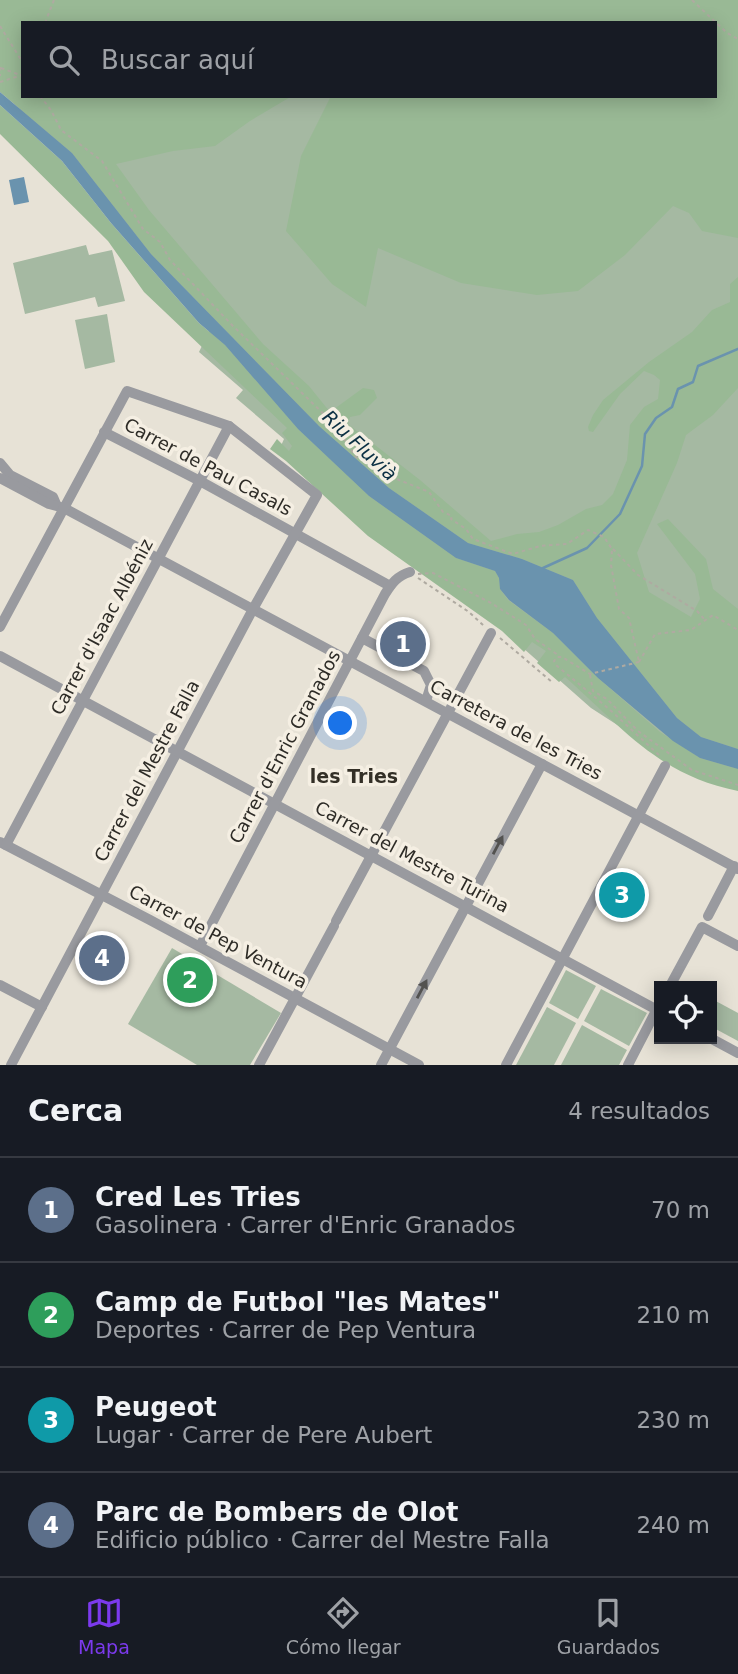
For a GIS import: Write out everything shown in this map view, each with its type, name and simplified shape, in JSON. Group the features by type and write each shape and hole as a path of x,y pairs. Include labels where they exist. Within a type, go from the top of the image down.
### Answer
{"street":[{"path":"0,627 60,506 127,391 229,426"},
{"name":"Carrer d'Isaac Albéniz","path":"3,843 83,701 229,426"},
{"name":"Carrer del Mestre Falla","path":"11,1065 253,609 317,495 229,426"},
{"name":"Carrer de Pau Casals","path":"104,432 200,481 390,586"},
{"name":"Carretera de les Tries","path":"0,463 10,475 53,497 60,506"},
{"name":"Carretera de les Tries","path":"0,478 159,558 736,867"},
{"name":"Carrer d'Enric Granados","path":"200,946 390,586 400,575 412,573"},
{"path":"259,1065 491,633"},
{"path":"362,638 424,671 430,685 426,702"},
{"name":"Carrer del Mestre Turina","path":"0,656 654,1006"},
{"path":"381,1065 542,764"},
{"path":"506,1065 665,765"},
{"name":"Carrer de Pep Ventura","path":"3,843 419,1065"},
{"path":"708,916 736,867"},
{"path":"673,981 702,927 738,946"},
{"path":"0,985 42,1007"},
{"path":"628,1065 654,1016"},
{"path":"717,1042 738,1053"}],"path":[{"path":"46,21 54,0"},
{"path":"692,0 714,21"},
{"path":"717,24 727,33 738,38"},
{"path":"0,26 21,60"},
{"path":"0,76 1,68 21,75"},
{"path":"0,82 21,75"},
{"path":"42,98 61,130 102,161 143,229 160,242 170,260 232,325 335,425 356,457 378,467 384,474 429,492 443,512 452,516 451,519 466,529 473,539 513,554 540,546 567,544 588,530 604,537 638,575 696,611 705,620"},
{"path":"612,549 611,565 619,608 629,618 639,662"},
{"path":"412,573 433,573 491,603 526,625 535,639 560,657 590,674 639,662 655,634 691,630 713,615 738,630"},
{"path":"412,573 469,612 552,682"},
{"path":"560,657 554,661 556,665 663,758 665,765"},
{"path":"590,674 593,691 607,699 638,731 692,770 738,785"}],"green space":[{"path":"0,0 738,0 738,778 639,739 591,708 386,527 280,448 284,439 236,398 243,390 199,352 212,325 0,87"},
{"path":"0,0 738,0 738,238 702,231 689,213 673,206 625,255 578,291 537,295 461,283 378,248 366,307 332,284 286,231 301,156 330,98 717,98 717,21 21,21 21,98 289,98 215,146 173,151 116,164 149,210 263,344 309,386 330,412 363,388 374,390 377,398 360,415 350,417 348,424 420,480 491,541 539,532 558,525 586,509 602,505 613,494 627,460 630,425 644,407 658,399 660,380 644,371 620,394 593,432 589,431 588,427 593,415 603,400 649,362 692,332 712,310 730,302 730,284 738,277 738,388 713,415 686,435 677,463 637,553 649,592 691,617 700,599 695,574 657,524 668,519 706,559 713,589 738,609 738,749 701,737 677,718 597,618 573,580 522,559 468,543 389,488 319,426 151,254 72,153 0,92"},
{"path":"0,105 62,161 111,223 199,323 225,345 298,429 369,496 456,558 495,571 500,589 508,600 553,633 598,678 660,732 700,758 738,769 738,791 710,784 685,773 643,747 565,677 559,682 537,663 546,651 532,642 524,652 502,631 368,536 270,449 277,439 289,451 292,446 282,433 287,428 144,292 108,241 0,134"},
{"path":"86,245 89,255 112,250 125,301 98,307 95,297 25,314 13,263"},
{"path":"107,314 115,362 85,369 75,320"},
{"path":"172,948 281,1013 250,1065 197,1065 128,1024"},
{"path":"566,970 596,986 578,1019 549,1003"},
{"path":"601,989 647,1013 629,1046 584,1021"},
{"path":"717,1002 738,1013 738,1041 717,1030"},
{"path":"547,1007 576,1023 554,1065 516,1065"},
{"path":"582,1025 627,1050 619,1065 561,1065"}],"water":[{"path":"0,92 72,153 151,254 319,426 389,488 468,543 522,559 573,580 597,618 677,718 701,737 738,749 738,769 700,758 673,741 598,678 553,633 509,600 500,589 495,571 456,558 369,496 298,429 225,345 199,323 111,223 62,161 0,105"},
{"path":"24,177 29,202 14,205 9,180"}],"waterway":[{"path":"543,568 587,548 620,514 642,466 645,434 656,418 672,407 678,389 693,382 698,366 738,349"}],"place":[{"name":"Cred Les Tries","path":"403,644"},
{"name":"Peugeot","path":"622,895"},
{"name":"Parc de Bombers de Olot","path":"102,958"},
{"name":"Camp de Futbol \"les Mates\"","path":"190,980"}],"district":[{"name":"les Tries","path":"354,776"}],"water label":[{"name":"Riu Fluvià","path":"360,445"}]}
